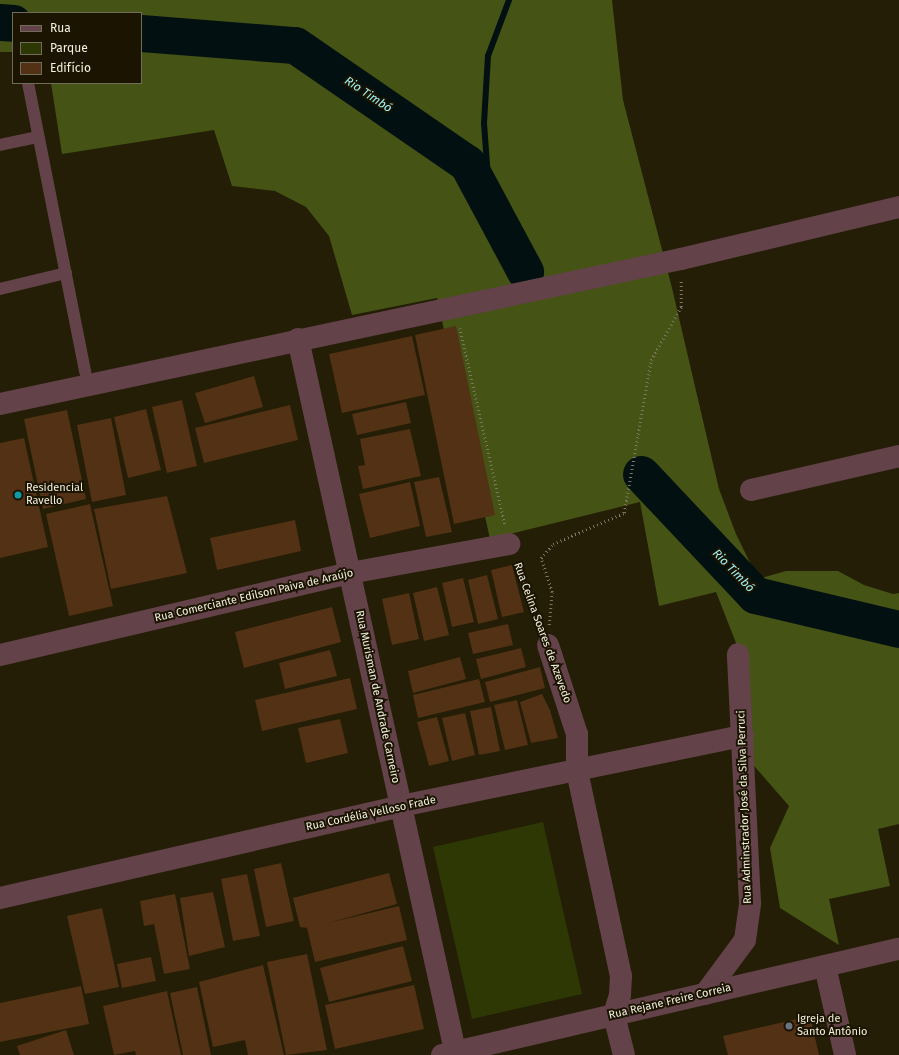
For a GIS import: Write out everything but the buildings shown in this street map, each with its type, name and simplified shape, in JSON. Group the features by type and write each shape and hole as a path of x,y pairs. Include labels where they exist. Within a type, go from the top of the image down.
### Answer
{"street":[{"path":"0,404 86,378 298,339 681,260 899,207"},
{"name":"Rua Murisman de Andrade Carneiro","path":"298,339 401,806 451,1054"},
{"path":"751,490 899,456"},
{"name":"Rua Comerciante Edílson Paiva de Araújo","path":"0,655 350,573 510,544"},
{"name":"Rua Celina Soares de Azevedo","path":"548,645 577,734 577,771 621,976 620,995 614,1015"},
{"name":"Rua Adminstrador José da Silva Perruci","path":"705,994 745,940 750,903 744,818 743,736 738,654"},
{"name":"Rua Cordélia Velloso Frade","path":"0,898 401,806 743,736"},
{"name":"Rua Rejane Freire Correia","path":"451,1054 899,949"},
{"path":"825,966 845,1055"},
{"path":"614,1015 624,1055"}],"lane":[{"path":"28,84 86,378"},
{"path":"0,145 38,137"},
{"path":"0,288 66,273"}],"path":[{"path":"548,645 552,592 541,558 553,544 624,513 651,360 682,307 681,260"},
{"name":"Rua Celina Soares de Azevedo","path":"455,306 510,544 548,645"}],"green space":[{"path":"0,0 612,0 623,100 672,288 719,489 736,534 758,579 786,571 838,571 864,585 893,594 899,593 899,824 878,829 890,886 829,899 839,945 780,908 770,848 789,806 735,744 736,643 716,592 659,606 640,502 490,539 437,298 352,315 329,236 306,207 275,191 232,186 214,130 62,154 51,84 142,84 142,12 12,12 12,52 0,52"},
{"path":"543,822 582,994 472,1019 433,847"}],"waterway":[{"path":"490,205 484,123 488,56 509,0"},
{"name":"Rio Timbó","path":"0,22 12,23"},
{"name":"Rio Timbó","path":"142,33 295,45 467,163 525,271"},
{"name":"Rio Timbó","path":"641,474 755,595 899,629"}],"place":[{"name":"Residencial Ravello","path":"18,495"},
{"name":"Igreja de Santo Antônio","path":"789,1026"}]}
